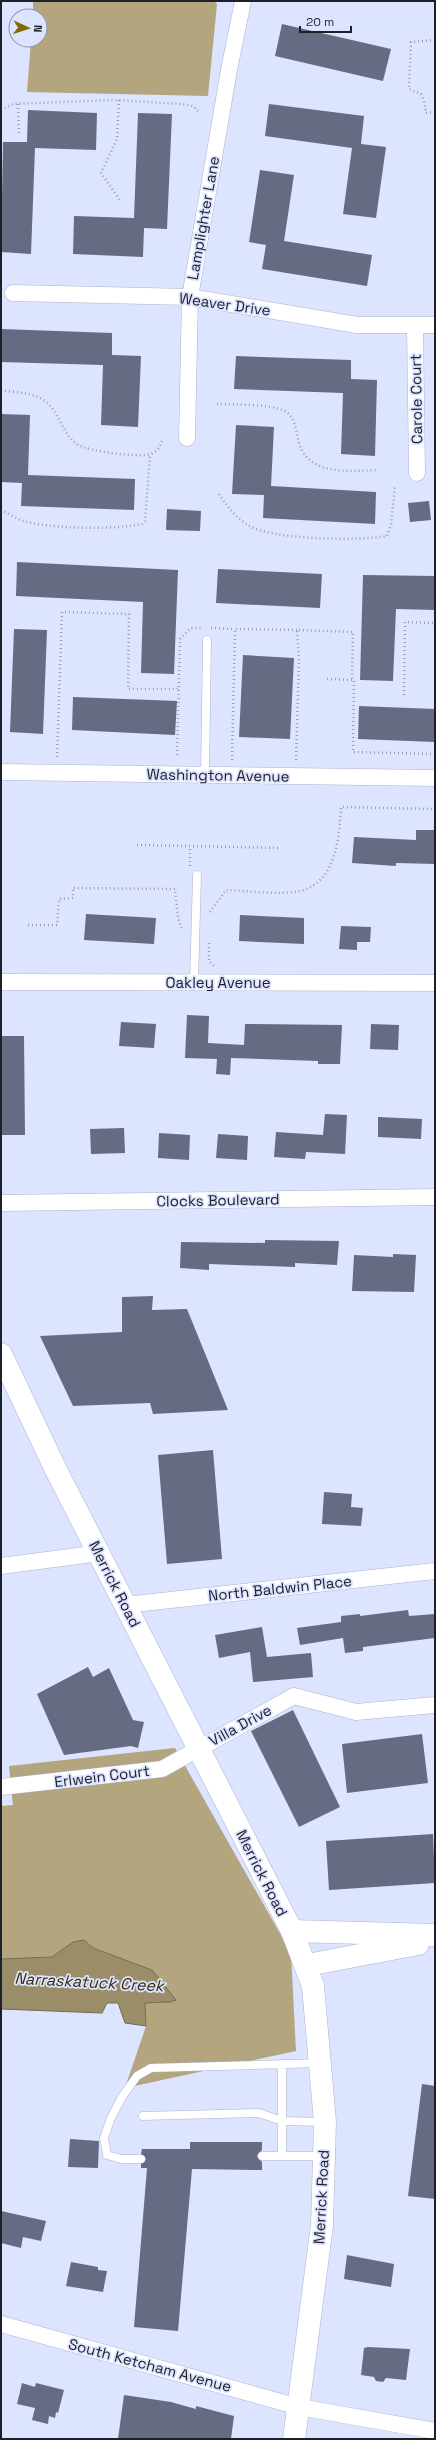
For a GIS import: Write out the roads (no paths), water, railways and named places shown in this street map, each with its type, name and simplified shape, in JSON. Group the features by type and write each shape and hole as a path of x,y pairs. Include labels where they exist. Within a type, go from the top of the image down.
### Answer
{"main road":[{"name":"Merrick Road","path":"1,1354 56,1470 100,1553 197,1748 292,1931 307,1965 313,1986 325,2122 322,2226 294,2439"},
{"path":"292,1931 435,1935"},
{"path":"307,1965 435,1940"}],"street":[{"name":"Lamplighter Lane","path":"187,438 190,297 229,70 243,1"},
{"name":"Weaver Drive","path":"13,293 190,297 357,325 435,325"},
{"name":"Carole Court","path":"415,326 417,473"},
{"name":"Washington Avenue","path":"1,772 435,778"},
{"name":"Oakley Avenue","path":"1,982 435,983"},
{"name":"Clocks Boulevard","path":"1,1203 435,1197"},
{"path":"1,1566 100,1553"},
{"name":"North Baldwin Place","path":"125,1605 435,1571"},
{"name":"Villa Drive","path":"197,1748 294,1696 356,1712 435,1705"},
{"name":"Erlwein Court","path":"1,1787 162,1769 197,1748"},
{"name":"South Ketcham Avenue","path":"1,2324 299,2407 435,2431"}],"lane":[{"path":"205,775 207,640"},
{"path":"194,982 197,875"},
{"path":"141,2159 121,2159 107,2155 104,2138 122,2097 138,2076 151,2068 166,2066 320,2063"},
{"path":"282,2064 282,2156"},
{"path":"143,2116 258,2113 282,2121 325,2122"},
{"path":"262,2156 324,2156"}],"water":[{"name":"Narraskatuck Creek","path":"84,1940 93,1948 152,1970 176,2000 170,2002 145,2003 146,2026 125,2023 118,2003 107,2003 102,2013 1,2009 1,1959 52,1957 73,1942"}]}
